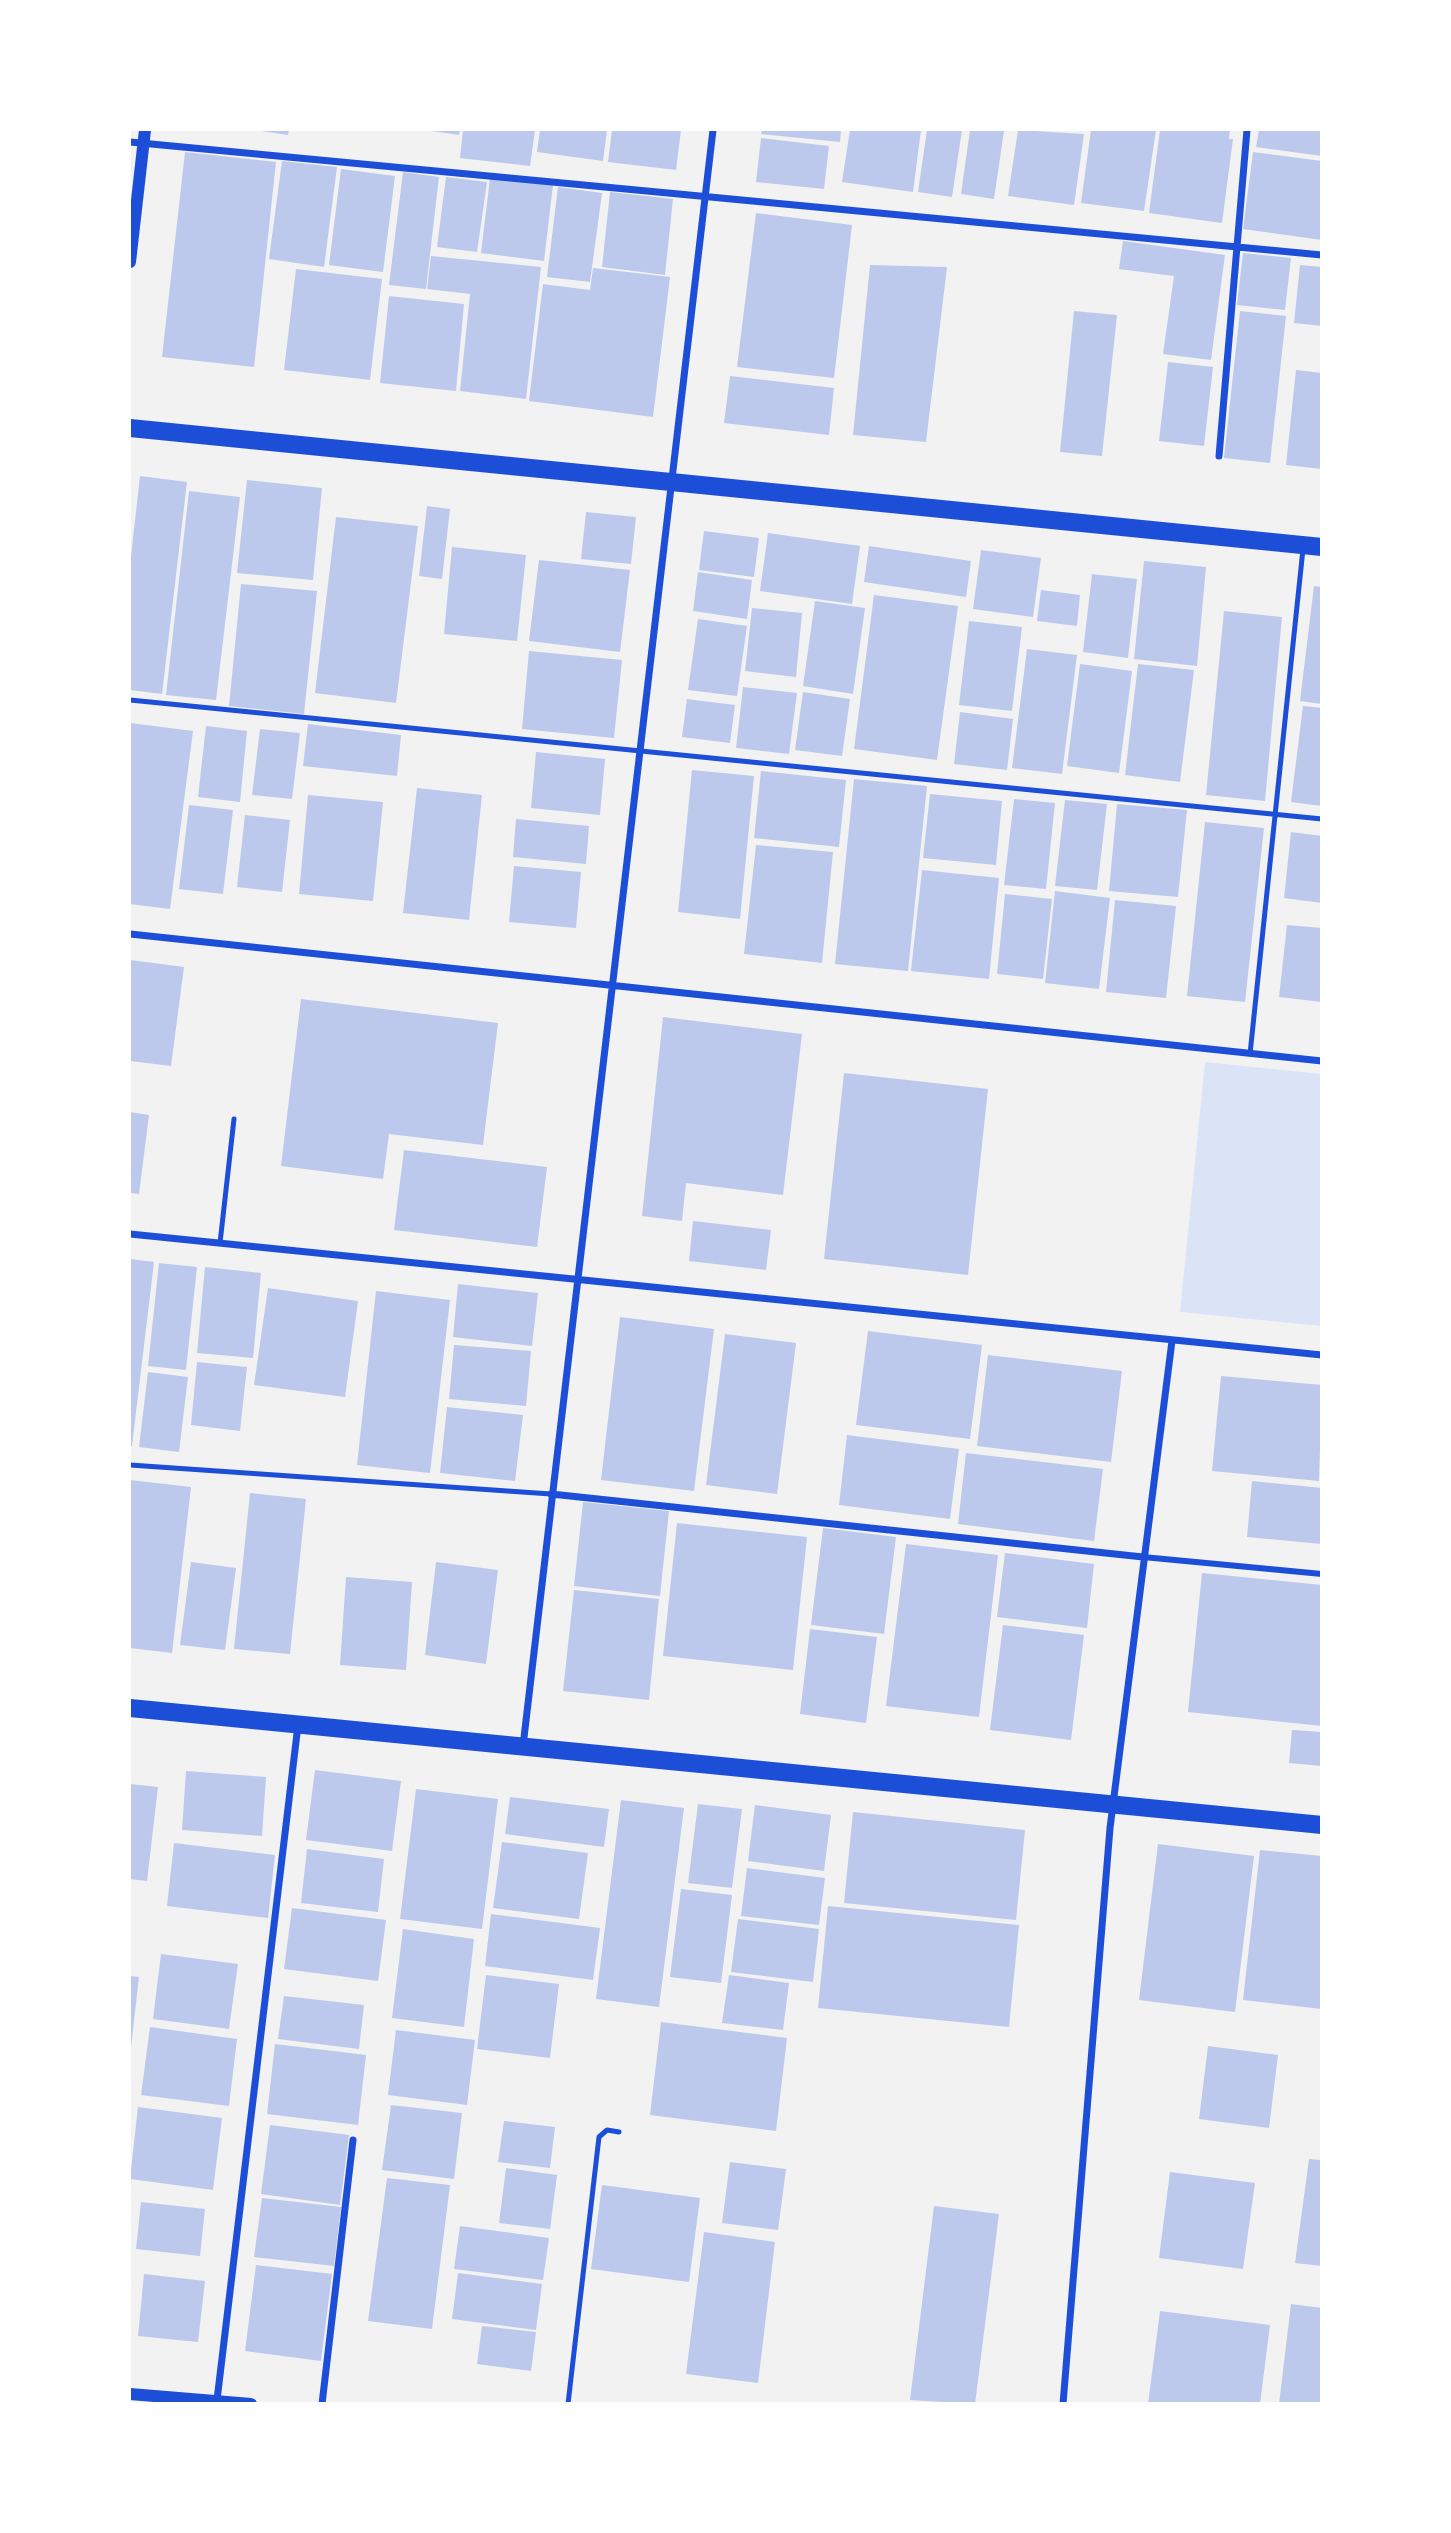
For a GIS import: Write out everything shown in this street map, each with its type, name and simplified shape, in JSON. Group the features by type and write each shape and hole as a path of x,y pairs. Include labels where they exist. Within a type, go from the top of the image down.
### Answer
{"main road":[{"path":"130,428 1312,547"},
{"path":"130,1707 1321,1825"}],"street":[{"path":"523,1746 577,1278 615,984 670,482 713,130"},
{"path":"1219,456 1247,130"},
{"path":"130,262 144,136"},
{"path":"130,142 144,136 705,197 1321,255"},
{"path":"130,934 615,984 1321,1062"},
{"path":"130,1234 1321,1355"},
{"path":"1063,2403 1114,1804 1172,1341"},
{"path":"551,1494 1321,1574"},
{"path":"217,2400 299,1724"},
{"path":"322,2403 353,2140"},
{"path":"130,2394 251,2403"}],"lane":[{"path":"1250,1054 1277,814 1312,547"},
{"path":"130,700 1321,819"},
{"path":"220,1243 234,1119"},
{"path":"130,1465 551,1494"},
{"path":"568,2403 599,2137 607,2130 619,2132"}],"shaded area":[{"path":"1205,1062 1321,1074 1321,1326 1180,1312"}],"building":[{"path":"255,130 289,130 288,135"},
{"path":"425,130 460,130 459,135"},
{"path":"463,130 535,130 530,166 460,158"},
{"path":"540,130 607,130 603,161 537,152"},
{"path":"612,130 681,130 676,170 608,162"},
{"path":"762,130 841,130 840,142 761,134"},
{"path":"850,130 921,130 913,192 842,182"},
{"path":"927,130 962,130 952,197 918,192"},
{"path":"970,130 1004,131 994,199 961,194"},
{"path":"1018,130 1084,134 1074,205 1008,196"},
{"path":"1091,130 1156,130 1144,211 1081,203"},
{"path":"1160,130 1230,130 1229,139 1233,139 1222,223 1149,213"},
{"path":"1259,130 1322,130 1322,156 1256,147"},
{"path":"761,138 829,146 824,189 756,182"},
{"path":"185,152 276,162 254,367 162,357"},
{"path":"1253,152 1322,161 1322,240 1243,229"},
{"path":"282,161 337,167 324,267 269,259"},
{"path":"341,169 395,176 383,272 329,265"},
{"path":"403,172 439,177 426,289 389,285"},
{"path":"446,177 487,182 477,252 437,247"},
{"path":"490,178 553,185 544,261 481,253"},
{"path":"558,187 602,193 590,282 547,277"},
{"path":"610,192 673,199 665,275 602,267"},
{"path":"756,213 852,225 834,378 737,367"},
{"path":"1123,241 1225,255 1211,360 1163,354 1174,276 1119,269"},
{"path":"1243,253 1291,258 1285,310 1237,305"},
{"path":"431,256 541,267 526,399 460,391 470,294 427,289"},
{"path":"870,265 947,267 926,442 853,435"},
{"path":"1300,265 1322,267 1322,326 1294,323"},
{"path":"593,268 670,277 653,417 529,401 543,284 590,290"},
{"path":"296,269 382,279 370,380 284,370"},
{"path":"389,296 464,304 456,391 380,383"},
{"path":"1074,311 1117,315 1102,456 1060,452"},
{"path":"1240,311 1286,316 1270,463 1224,458"},
{"path":"1168,362 1213,367 1204,446 1159,441"},
{"path":"1296,370 1322,373 1322,469 1286,465"},
{"path":"730,376 834,388 829,435 724,423"},
{"path":"140,476 187,482 162,694 130,690 130,565"},
{"path":"247,480 322,488 313,580 237,573"},
{"path":"189,491 240,497 216,700 166,695"},
{"path":"427,506 450,509 442,579 419,576"},
{"path":"586,512 636,517 631,564 581,559"},
{"path":"336,517 418,526 396,703 315,693"},
{"path":"704,531 759,538 754,577 699,570"},
{"path":"768,533 860,546 852,604 760,591"},
{"path":"869,546 971,561 966,597 864,582"},
{"path":"452,547 526,555 517,641 444,634"},
{"path":"981,550 1041,558 1033,617 973,609"},
{"path":"539,560 630,570 620,652 529,641"},
{"path":"1144,561 1206,567 1197,666 1134,659"},
{"path":"698,572 752,580 747,619 693,611"},
{"path":"1092,574 1137,579 1128,658 1083,652"},
{"path":"241,584 317,591 304,714 229,706"},
{"path":"1314,586 1322,587 1322,704 1300,701"},
{"path":"1041,590 1080,595 1077,626 1037,621"},
{"path":"874,595 958,606 937,760 854,749"},
{"path":"815,601 865,608 853,694 803,686"},
{"path":"752,608 802,613 796,677 745,671"},
{"path":"1224,611 1282,617 1265,801 1206,795"},
{"path":"698,619 747,626 737,696 688,690"},
{"path":"969,621 1022,627 1012,711 959,705"},
{"path":"1027,649 1077,655 1062,774 1012,768"},
{"path":"529,651 622,660 614,738 522,729"},
{"path":"1080,664 1132,671 1119,773 1067,766"},
{"path":"1138,664 1194,670 1180,782 1125,775"},
{"path":"743,687 797,693 789,754 736,748"},
{"path":"803,692 850,699 842,756 795,750"},
{"path":"687,699 735,705 730,743 682,737"},
{"path":"1303,706 1322,708 1322,806 1291,802"},
{"path":"960,712 1013,719 1007,770 954,764"},
{"path":"130,723 193,731 170,909 130,904"},
{"path":"308,724 401,735 397,776 303,766"},
{"path":"206,726 247,731 240,802 198,797"},
{"path":"260,729 300,733 292,799 252,795"},
{"path":"536,752 605,759 600,815 531,808"},
{"path":"692,770 754,776 740,919 678,912"},
{"path":"761,771 846,780 839,847 754,838"},
{"path":"854,779 927,786 908,971 835,964"},
{"path":"417,788 482,795 469,920 403,913"},
{"path":"930,794 1002,801 996,865 923,858"},
{"path":"308,795 383,802 373,901 299,894"},
{"path":"1014,799 1055,803 1046,889 1004,885"},
{"path":"1065,800 1107,804 1097,890 1055,886"},
{"path":"1117,804 1187,810 1178,897 1109,891"},
{"path":"189,805 233,810 223,894 179,889"},
{"path":"245,815 290,820 282,892 237,887"},
{"path":"516,819 589,826 586,864 513,857"},
{"path":"1205,822 1264,828 1245,1002 1187,996"},
{"path":"1291,832 1322,836 1322,903 1284,898"},
{"path":"756,845 833,852 822,963 744,954"},
{"path":"514,866 581,872 576,928 509,922"},
{"path":"922,870 999,878 989,979 911,971"},
{"path":"1055,891 1110,898 1099,989 1045,983"},
{"path":"1005,894 1052,899 1043,979 997,974"},
{"path":"1115,900 1176,906 1166,998 1106,992"},
{"path":"1287,925 1322,928 1322,1002 1279,997"},
{"path":"130,960 184,967 171,1066 130,1061"},
{"path":"301,999 498,1023 483,1145 389,1134 383,1179 281,1166"},
{"path":"663,1017 802,1034 783,1195 686,1183 682,1221 642,1216"},
{"path":"844,1073 988,1089 968,1275 824,1259"},
{"path":"130,1112 149,1115 139,1194 130,1193"},
{"path":"404,1150 547,1167 537,1247 394,1230"},
{"path":"693,1221 771,1230 766,1270 689,1261"},
{"path":"130,1259 154,1262 132,1446 130,1446"},
{"path":"159,1263 197,1267 186,1370 148,1366"},
{"path":"205,1267 261,1273 253,1358 197,1353"},
{"path":"458,1284 538,1293 532,1346 453,1337"},
{"path":"268,1288 358,1301 345,1397 254,1385"},
{"path":"376,1291 450,1300 430,1473 357,1465"},
{"path":"620,1317 714,1329 694,1491 601,1480"},
{"path":"868,1331 982,1345 970,1439 856,1425"},
{"path":"725,1334 796,1343 777,1494 706,1485"},
{"path":"454,1345 531,1351 526,1406 449,1399"},
{"path":"988,1355 1122,1371 1111,1462 977,1446"},
{"path":"197,1362 247,1367 240,1431 191,1425"},
{"path":"148,1372 188,1377 179,1452 139,1447"},
{"path":"1221,1376 1322,1385 1319,1481 1212,1471"},
{"path":"447,1407 523,1415 515,1481 440,1473"},
{"path":"847,1435 959,1449 950,1519 839,1505"},
{"path":"966,1453 1103,1469 1094,1541 958,1524"},
{"path":"130,1480 191,1487 172,1653 130,1648"},
{"path":"1252,1481 1322,1488 1322,1544 1247,1537"},
{"path":"250,1493 306,1499 290,1654 234,1649"},
{"path":"583,1502 669,1511 660,1596 574,1586"},
{"path":"677,1523 807,1537 793,1670 663,1656"},
{"path":"823,1528 896,1537 884,1634 811,1625"},
{"path":"906,1544 998,1555 979,1717 886,1706"},
{"path":"1005,1553 1094,1564 1087,1628 997,1617"},
{"path":"191,1562 236,1568 225,1650 180,1645"},
{"path":"436,1562 498,1570 486,1664 425,1655"},
{"path":"1202,1573 1322,1585 1322,1726 1188,1712"},
{"path":"346,1577 412,1582 406,1670 340,1665"},
{"path":"574,1590 659,1599 649,1700 563,1691"},
{"path":"1003,1625 1084,1635 1071,1740 990,1730"},
{"path":"810,1629 877,1637 866,1723 800,1714"},
{"path":"1292,1730 1322,1732 1322,1766 1289,1763"},
{"path":"315,1770 401,1781 392,1851 306,1840"},
{"path":"186,1771 266,1777 262,1836 182,1830"},
{"path":"130,1784 158,1787 147,1881 130,1879"},
{"path":"416,1789 498,1799 482,1929 400,1919"},
{"path":"510,1797 609,1809 604,1847 505,1834"},
{"path":"621,1800 684,1808 659,2007 596,1999"},
{"path":"698,1804 742,1809 732,1888 688,1883"},
{"path":"755,1805 831,1815 824,1871 748,1861"},
{"path":"853,1812 1025,1830 1016,1920 844,1903"},
{"path":"502,1842 588,1853 579,1919 493,1908"},
{"path":"174,1843 275,1855 268,1918 167,1906"},
{"path":"1158,1844 1254,1856 1235,2012 1139,2000"},
{"path":"307,1849 384,1859 378,1912 301,1903"},
{"path":"1260,1850 1322,1856 1322,2009 1243,2000"},
{"path":"747,1868 825,1878 819,1925 741,1916"},
{"path":"681,1889 732,1895 721,1983 670,1977"},
{"path":"828,1906 1019,1925 1009,2027 818,2008"},
{"path":"292,1908 386,1920 378,1981 284,1969"},
{"path":"491,1914 600,1928 593,1980 485,1966"},
{"path":"738,1919 819,1929 813,1982 731,1972"},
{"path":"403,1929 474,1939 464,2027 392,2018"},
{"path":"161,1954 238,1964 229,2029 153,2019"},
{"path":"486,1975 559,1984 550,2058 477,2049"},
{"path":"729,1975 789,1983 783,2030 722,2023"},
{"path":"130,1976 139,1977 131,2047 130,2047"},
{"path":"284,1996 364,2005 359,2049 278,2039"},
{"path":"661,2022 787,2038 776,2131 650,2115"},
{"path":"150,2027 237,2039 229,2106 141,2095"},
{"path":"396,2030 475,2040 467,2105 388,2095"},
{"path":"275,2044 366,2055 358,2125 267,2114"},
{"path":"1208,2046 1278,2055 1269,2128 1199,2119"},
{"path":"391,2105 462,2113 454,2179 382,2170"},
{"path":"138,2107 222,2118 213,2190 130,2179"},
{"path":"504,2121 555,2127 550,2168 498,2162"},
{"path":"270,2125 349,2135 340,2205 261,2194"},
{"path":"1309,2159 1322,2160 1322,2266 1295,2263"},
{"path":"730,2162 786,2169 778,2230 722,2223"},
{"path":"506,2168 557,2175 550,2229 499,2223"},
{"path":"1170,2172 1255,2183 1243,2269 1159,2258"},
{"path":"387,2178 450,2185 432,2329 368,2321"},
{"path":"602,2185 700,2198 689,2282 591,2269"},
{"path":"262,2198 341,2207 334,2266 254,2257"},
{"path":"141,2202 205,2209 200,2256 136,2249"},
{"path":"934,2206 999,2214 975,2404 910,2400"},
{"path":"460,2226 549,2238 543,2280 454,2269"},
{"path":"704,2232 775,2242 758,2383 686,2374"},
{"path":"256,2265 332,2274 321,2361 245,2351"},
{"path":"458,2273 542,2284 536,2330 452,2319"},
{"path":"144,2274 205,2281 198,2342 138,2336"},
{"path":"1291,2304 1322,2308 1322,2404 1279,2404"},
{"path":"1160,2311 1270,2325 1260,2404 1148,2404"},
{"path":"482,2326 536,2332 531,2371 477,2364"}]}
